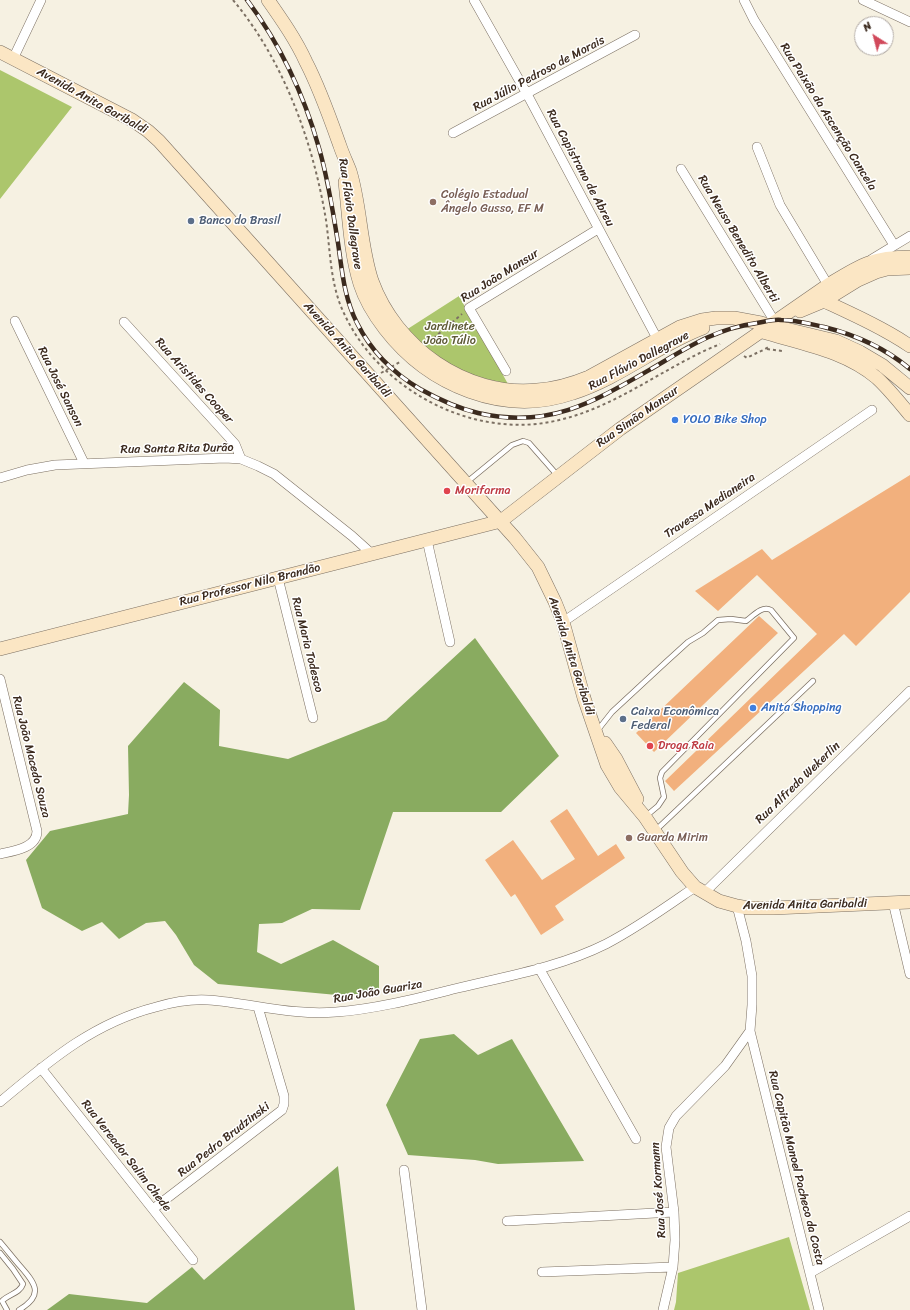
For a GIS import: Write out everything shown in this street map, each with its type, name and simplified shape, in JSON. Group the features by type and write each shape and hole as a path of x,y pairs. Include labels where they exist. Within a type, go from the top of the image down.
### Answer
{"main road":[{"name":"Rua Flávio Dallegrave","path":"268,0 292,36 306,61 330,117 340,147 350,170 367,264 379,298 399,329 419,349 443,368 481,384 499,388 535,390 556,388 589,377 660,344 702,328 717,324 741,326 771,324 836,341 860,352 882,365 910,388"},
{"name":"Avenida Anita Garibaldi","path":"0,52 132,120 159,141 501,521 538,567 550,590 563,622 584,698 607,765 617,781 655,831 682,872 699,890 719,901 736,906 773,908 910,902"},
{"name":"Rua Flávio Dallegrave","path":"340,147 353,246 361,285 370,306 392,338 425,368 443,380 465,390 489,397 535,401 554,398 573,393 599,383 660,344"},
{"path":"864,270 873,260 910,257"},
{"path":"864,270 910,268"},
{"name":"Rua Simão Mansur","path":"501,521 620,429 771,324 828,285 864,270"},
{"name":"Rua Simão Mansur","path":"771,324 824,301 864,270"},
{"path":"824,301 868,321 910,346"},
{"path":"799,312 796,315 796,324 801,332 805,334"},
{"name":"Rua Flávio Dallegrave","path":"771,324 858,364 878,379 910,415"},
{"name":"Rua Professor Nilo Brandão","path":"0,649 501,521"}],"street":[{"path":"13,59 41,0"},
{"name":"Rua Capistrano de Abreu","path":"474,0 527,94 660,344"},
{"name":"Rua Paixão da Ascenção Cancela","path":"744,0 754,20 894,245"},
{"path":"863,0 910,22"},
{"name":"Rua Júlio Pedroso de Morais","path":"453,133 635,35"},
{"path":"757,147 780,205 828,285"},
{"name":"Rua Neuso Benedito Alberti","path":"681,169 771,324"},
{"name":"Rua João Mansur","path":"469,308 598,229"},
{"name":"Rua Simão Mansur","path":"864,270 894,245 910,236"},
{"path":"469,308 506,371"},
{"name":"Rua José Sanson","path":"15,320 84,463"},
{"name":"Rua Aristides Cooper","path":"124,322 235,444 241,459"},
{"name":"Travessa Medianeira","path":"563,622 872,410"},
{"name":"Rua Santa Rita Durão","path":"0,478 41,467 84,463 225,458 241,459 258,466 285,483 352,536 372,554"},
{"path":"427,540 450,642"},
{"name":"Rua Maria Todesco","path":"278,578 313,718"},
{"name":"Rua João Macedo Souza","path":"0,679 37,830 35,840 24,848 0,854"},
{"name":"Rua Alfredo Wekerlin","path":"699,890 910,691"},
{"name":"Rua João Guariza","path":"0,1102 67,1048 114,1021 150,1008 173,1002 209,1000 310,1012 335,1012 364,1009 398,1002 539,968 589,951 617,938 699,890"},
{"path":"893,902 910,974"},
{"path":"736,906 746,941 752,976 750,1031"},
{"path":"539,968 636,1139"},
{"name":"Rua Pedro Brudzinski","path":"153,1209 282,1110 284,1096 258,1007"},
{"name":"Rua José Kormann","path":"663,1310 673,1267 675,1240 674,1212 666,1147 669,1128 676,1116 725,1066 750,1031"},
{"name":"Rua Capitão Manoel Pacheco da Costa","path":"750,1031 819,1310"},
{"name":"Rua Vereador Salim Chede","path":"41,1068 192,1260"},
{"path":"404,1170 422,1310"},
{"path":"507,1221 674,1212"},
{"path":"810,1273 910,1216"},
{"path":"542,1272 673,1267"}],"lane":[{"path":"466,483 512,445 523,441 529,443 558,476"},
{"path":"596,732 612,712 666,662 688,642 703,633 718,620 731,619 746,621 763,608 768,608 794,638 662,772 660,778 664,797 658,806 645,817"},
{"path":"655,831 813,681"},
{"path":"0,1242 31,1279 36,1290 30,1303 19,1310"},
{"path":"0,1253 14,1269 23,1284 16,1292 3,1300 2,1302 7,1310"}],"path":[{"path":"233,0 247,17 264,44 281,76 296,111 313,161 326,219 334,282 340,303 361,342 374,358 405,387 446,410 480,420 507,424 528,424 554,421 585,412 617,399 693,356 723,343"},
{"name":"Rua João Mansur","path":"419,349 469,308"},
{"path":"747,358 765,349"},
{"path":"372,379 404,360"}],"green space":[{"path":"0,70 72,107 0,199"},
{"name":"Jardinete João Túlio","path":"459,296 508,384 489,380 461,371 444,362 406,330"},
{"path":"475,638 559,756 501,812 393,812 360,910 312,909 282,923 259,924 257,952 281,964 333,940 379,966 379,993 337,995 218,984 194,965 176,935 165,921 146,923 119,939 102,922 82,931 42,908 26,860 50,831 128,814 128,746 184,682 220,710 219,746 288,759 386,720"},
{"path":"454,1034 478,1055 512,1039 584,1161 498,1164 475,1160 408,1155 386,1105 420,1039"},
{"path":"338,1166 355,1310 47,1310 69,1294 147,1303 192,1267 204,1280"},
{"path":"789,1237 810,1310 674,1310 678,1273"}],"building":[{"path":"910,475 910,592 856,646 844,634 674,791 665,781 817,634 757,575 718,611 695,591 762,549 772,560"},
{"path":"759,616 778,633 654,752 636,733"},
{"path":"567,809 598,856 616,844 625,858 555,906 564,920 541,935 515,894 511,897 485,860 513,840 542,880 575,859 550,821"}],"railway":[{"path":"247,0 270,34 290,71 313,128 328,183 344,284 349,304 357,323 376,352 401,376 420,389 448,403 478,413 503,417 526,418 548,415 569,410 589,402 701,340 727,330 775,320 802,322 847,334 880,348 910,369"}],"place":[{"name":"Colégio Estadual Ângelo Gusso, EF M","path":"433,202"},
{"name":"Banco do Brasil","path":"191,221"},
{"name":"YOLO Bike Shop","path":"675,420"},
{"name":"Morifarma","path":"447,491"},
{"name":"Anita Shopping","path":"753,708"},
{"name":"Caixa Econômica Federal","path":"623,719"},
{"name":"Droga Raia","path":"650,746"},
{"name":"Guarda Mirim","path":"629,838"}]}
